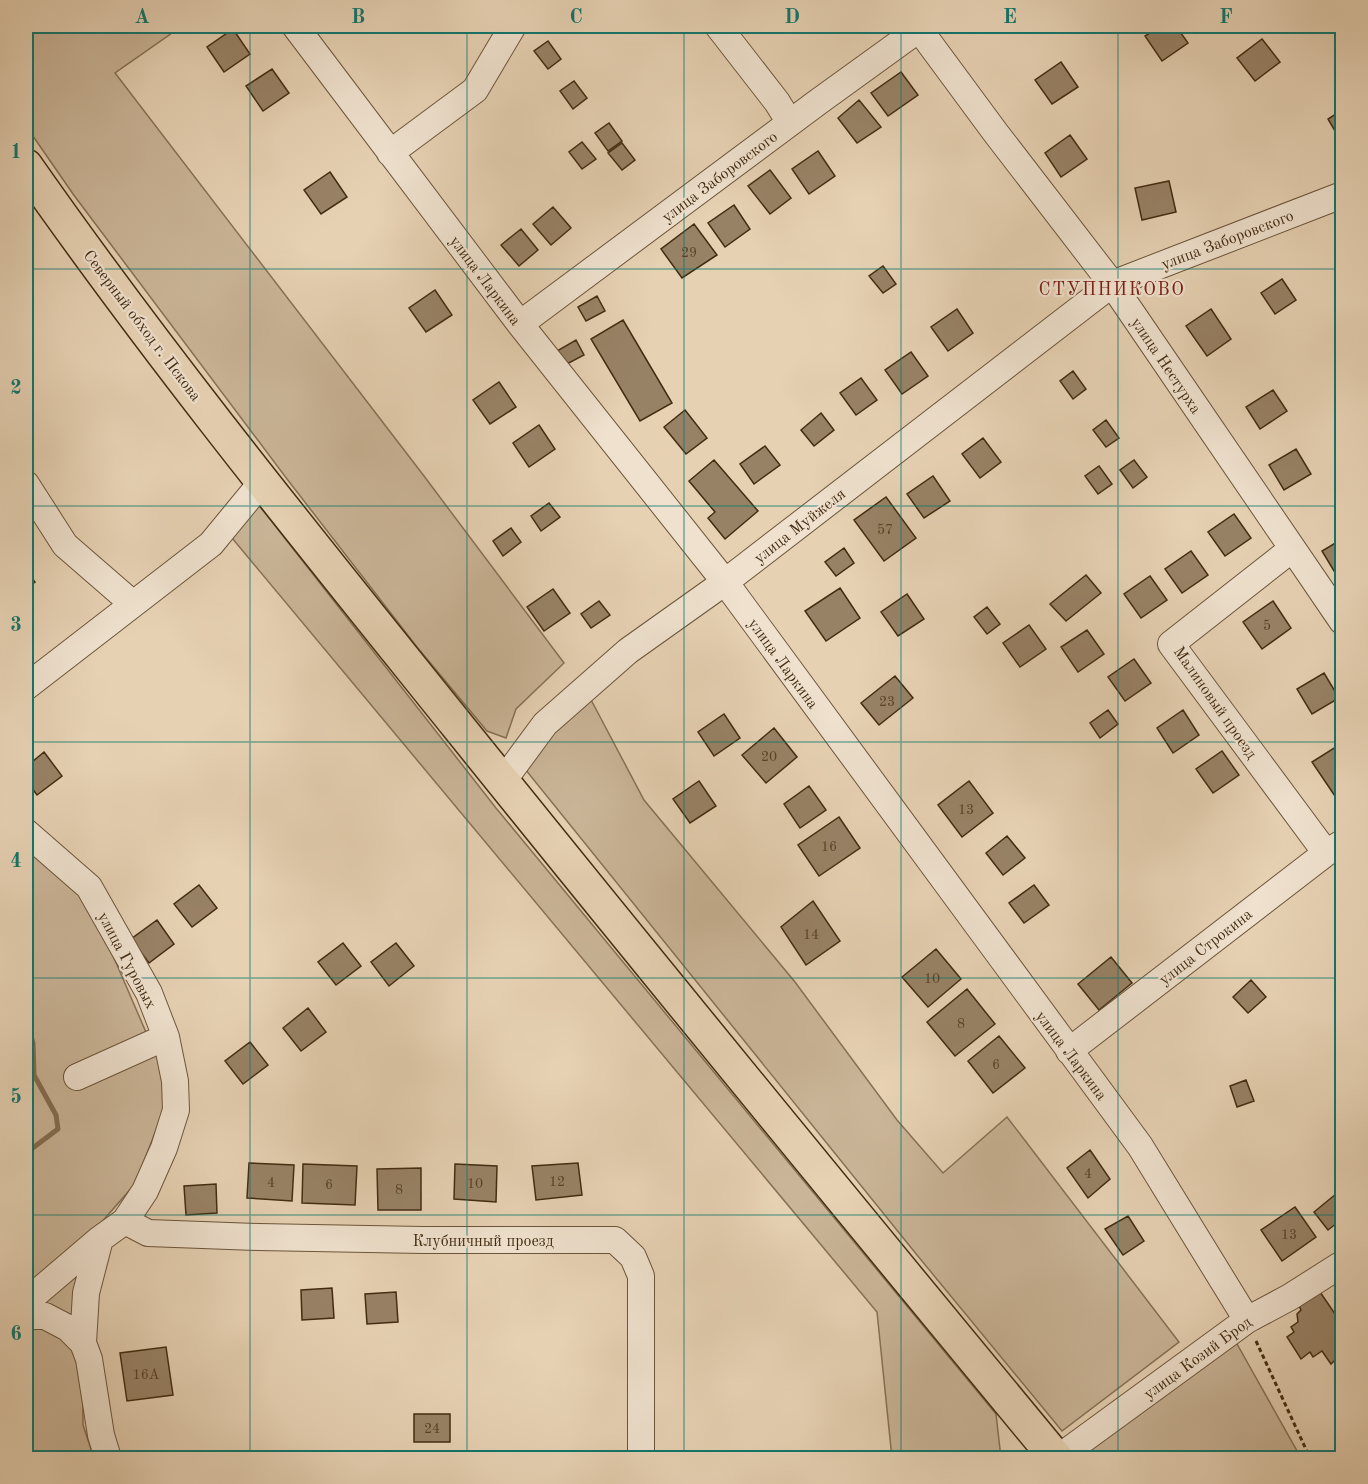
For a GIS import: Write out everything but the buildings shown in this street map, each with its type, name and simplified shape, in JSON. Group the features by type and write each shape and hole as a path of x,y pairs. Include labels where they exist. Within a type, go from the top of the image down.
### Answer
{"highway":[{"name":"Северный обход г. Пскова","path":"26,166 71,231 262,482 503,782 1057,1458"}],"street":[{"name":"улица Ларкина","path":"295,26 520,324 725,582 1140,1146 1247,1320"},
{"path":"390,153 476,90 513,26"},
{"path":"718,26 777,102 790,123"},
{"name":"улица Заборовского","path":"520,324 919,29"},
{"name":"улица Нестурха","path":"919,29 1112,284 1342,621"},
{"name":"улица Заборовского","path":"1112,284 1342,195"},
{"name":"улица Муйжеля","path":"503,782 545,724 628,651 725,582 1112,284"},
{"path":"26,687 212,544 262,482"},
{"path":"26,484 65,545 133,604"},
{"name":"Малиновый проезд","path":"1292,549 1171,644 1334,848"},
{"name":"улица Гуровых","path":"26,832 89,887 149,993 166,1037 175,1081 176,1110 164,1148 146,1191 125,1221 100,1239 26,1302"},
{"name":"улица Строкина","path":"1069,1051 1334,848"},
{"path":"77,1077 166,1037"},
{"name":"Клубничный проезд","path":"125,1221 148,1233 423,1240 615,1240 633,1257 641,1276 641,1458"},
{"path":"100,1239 86,1293 83,1342 89,1359 101,1435 108,1458"},
{"name":"улица Козий Брод","path":"1057,1458 1247,1320 1290,1298 1342,1264"},
{"path":"26,1316 45,1316 68,1328 83,1342"}],"path":[{"path":"1247,1320 1310,1458"}],"shaded area":[{"path":"26,26 182,26 115,73 424,476 564,663 516,709 506,738 487,731 417,647 287,479 73,194 26,126"},
{"path":"258,504 496,808 996,1414 1001,1458 892,1458 877,1312 232,538"},
{"path":"589,696 644,800 795,982 897,1120 943,1173 1007,1117 1179,1342 1062,1431 525,769 549,730"},
{"path":"26,845 77,889 114,958 164,1074 167,1102 135,1184 85,1241 82,1318 83,1425 94,1458 26,1458"},
{"path":"1232,1335 1301,1458 1083,1458 1074,1448"}],"waterway":[{"path":"26,1020 33,1043 34,1075 56,1115 58,1129 26,1153"}],"district":[{"name":"СТУПНИКОВО","path":"1112,289"}]}
